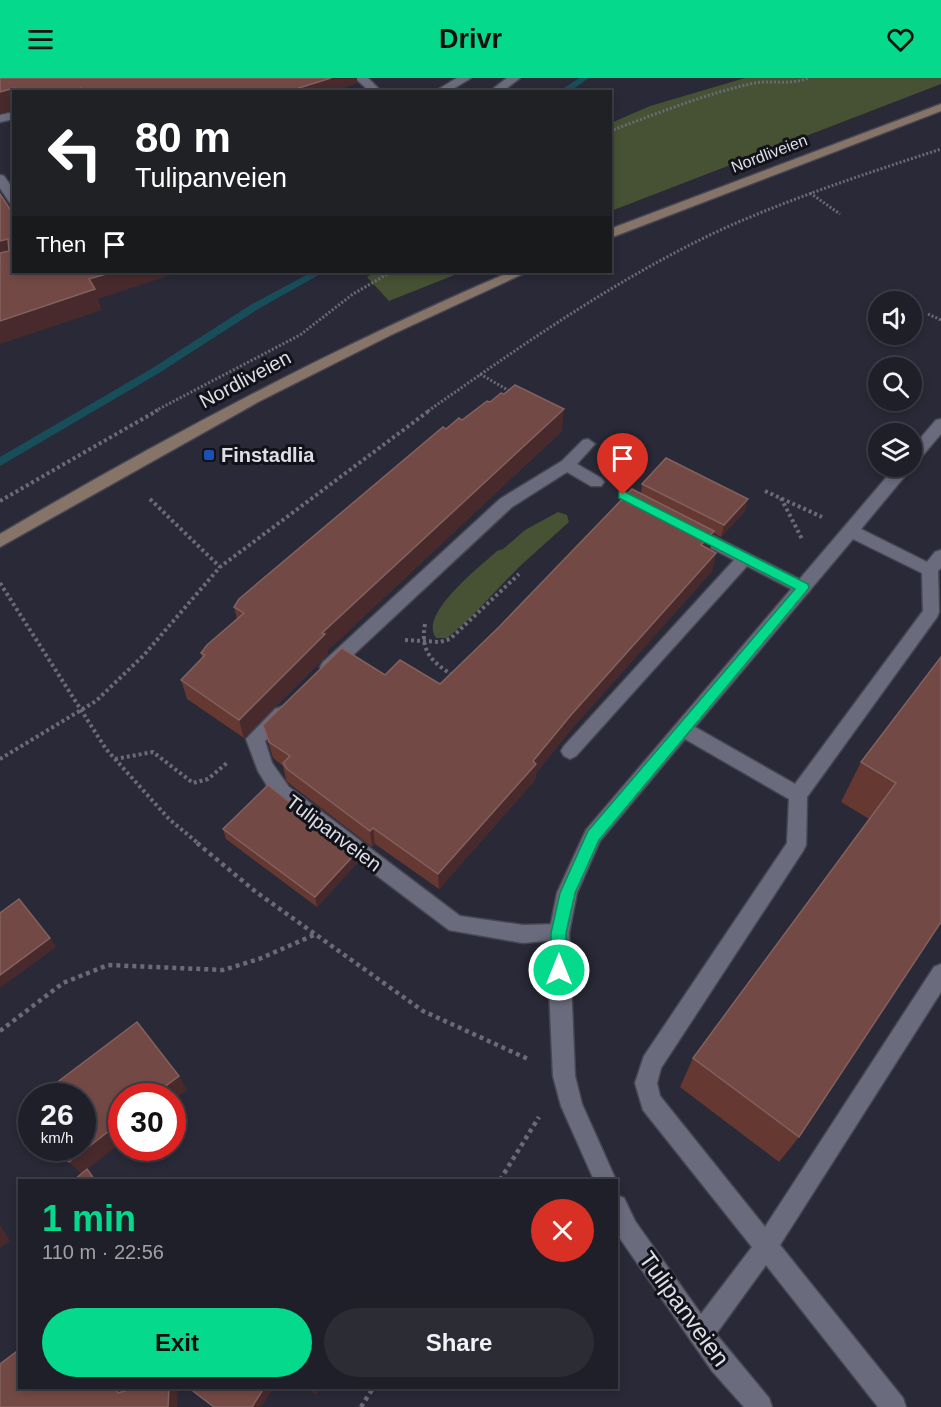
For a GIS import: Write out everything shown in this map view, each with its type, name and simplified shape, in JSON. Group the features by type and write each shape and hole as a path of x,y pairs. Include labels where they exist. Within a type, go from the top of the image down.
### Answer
{"main road":[{"name":"Nordliveien","path":"612,233 941,107"},
{"name":"Nordliveien","path":"0,541 258,394 384,332 518,273"}],"street":[{"path":"361,78 374,90"},
{"path":"443,90 465,78"},
{"path":"497,90 514,78"},
{"path":"0,178 12,197"},
{"path":"922,446 941,424"},
{"path":"319,676 506,503 567,465 588,444"},
{"path":"567,465 596,482"},
{"path":"605,1179 572,1106 564,1076 559,933 567,893 593,836 896,477"},
{"path":"674,521 803,588"},
{"path":"851,531 935,563 931,612 798,795 796,845 652,1064 646,1083 651,1102 894,1407"},
{"path":"570,751 745,558"},
{"path":"255,739 295,700"},
{"path":"683,729 798,795"},
{"name":"Tulipanveien","path":"255,739 264,766 282,794 456,924 523,934 559,933"},
{"path":"701,1334 766,1245 941,974"},
{"name":"Tulipanveien","path":"618,1210 627,1229 701,1334 760,1407"}],"path":[{"path":"612,130 665,110 750,84 769,81 793,84 806,79"},
{"path":"0,759 80,712 128,672 220,567 372,451 537,335 643,271 725,228 809,192 941,149"},
{"path":"809,192 840,213"},
{"path":"0,501 150,414 291,340 353,294 389,273"},
{"path":"928,314 941,321"},
{"path":"480,374 519,396"},
{"path":"765,491 851,531"},
{"path":"781,498 818,569"},
{"path":"150,499 220,567"},
{"path":"410,640 440,642 450,639 519,574"},
{"path":"0,583 80,712 115,759 169,819 216,860 314,935 423,1011 564,1076 501,1179"},
{"path":"427,618 421,641 424,651 433,662 461,680"},
{"path":"115,759 153,752 193,783 208,779 255,739"},
{"path":"0,1032 63,983 108,965 223,970 314,935"},
{"path":"361,1407 372,1389"}],"green space":[{"path":"745,78 941,78 941,84 612,211 612,123 650,106"},
{"path":"373,273 459,273 389,301 367,277"},
{"path":"558,512 567,515 569,522 519,567 469,619 447,638 436,638 433,628 436,616 454,591 497,551 503,549 525,530"}],"building":[{"path":"0,78 331,78 292,90 82,90 81,88 75,90 16,90 14,88 0,92"},
{"path":"0,194 12,212 12,273 110,273 89,279 95,289 0,321 0,253 9,251 8,239 0,241"},
{"path":"515,385 564,409 322,633 325,634 239,720 181,680 205,655 201,653 207,645 244,613 234,607 239,599 443,427 446,429 459,418 462,420 487,401 490,402 501,393 504,394"},
{"path":"666,458 748,499 724,525 642,484"},
{"path":"632,489 714,531 701,545 716,553 571,715 533,761 536,764 438,874 373,828 370,831 287,769 283,763 290,756 269,742 263,725 342,648 385,675 400,660 440,684 499,627"},
{"path":"941,657 941,922 799,1137 693,1058 896,783 861,762"},
{"path":"268,785 355,854 315,897 223,829"},
{"path":"19,899 50,938 0,975 0,913"},
{"path":"137,1022 179,1076 170,1083 108,1083 108,1132 96,1141 96,1083 56,1083"},
{"path":"87,1169 94,1179 75,1179"},
{"path":"18,1350 18,1389 116,1389 118,1393 131,1389 169,1389 168,1407 0,1407 0,1364"},
{"path":"190,1389 263,1389 252,1407 214,1407"}],"waterway":[{"path":"565,90 585,78"},
{"path":"0,462 155,371 256,306 317,273"}],"place":[{"name":"Finstadlia","path":"209,455"}],"route":[{"path":"559,970 559,933 567,893 593,836 803,588 623,495"}]}
